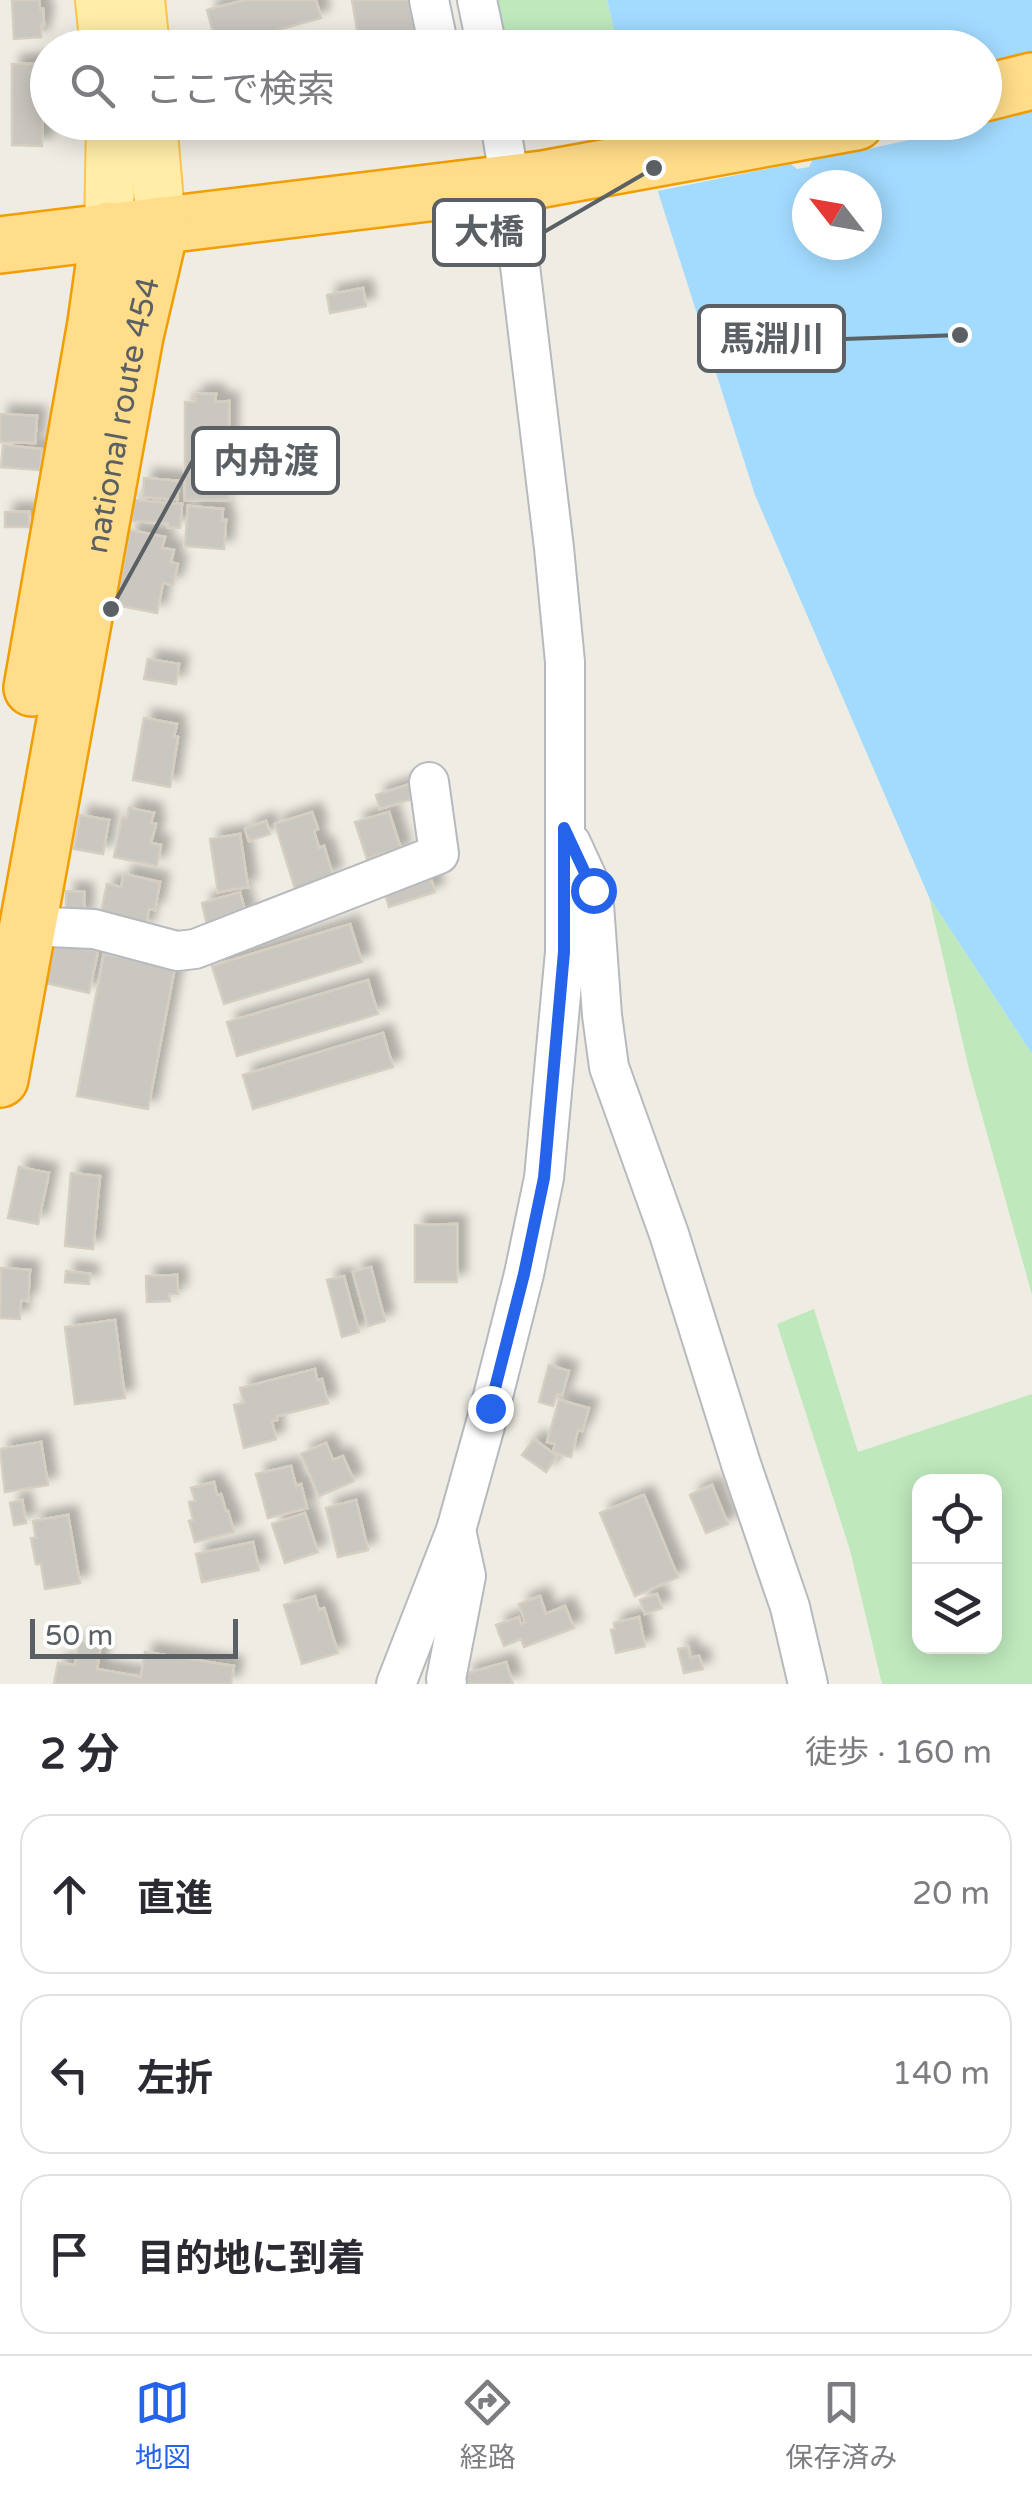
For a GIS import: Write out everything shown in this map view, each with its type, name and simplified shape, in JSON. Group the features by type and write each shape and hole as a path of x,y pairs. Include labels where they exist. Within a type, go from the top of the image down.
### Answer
{"highway":[{"path":"1002,88 1032,82"},
{"path":"0,244 527,181 756,140"},
{"name":"national route 454","path":"0,868 96,323 135,227"},
{"name":"national route 454","path":"0,1080 135,336 135,227"}],"main road":[{"path":"100,0 103,30"},
{"path":"140,0 143,30"},
{"path":"115,140 135,227"},
{"path":"135,227 149,140"}],"street":[{"path":"429,0 435,30"},
{"path":"477,0 483,30"},
{"path":"396,1684 456,1530 524,1274 544,1178 564,952 565,662 527,181 508,140"},
{"path":"26,926 94,929 177,951 194,950 439,854 429,782"},
{"path":"564,828 593,890 609,1067 669,1234 790,1607 808,1684"},
{"path":"447,1684 466,1576 456,1530"}],"green space":[{"path":"488,0 607,0 614,30 494,30"},
{"path":"929,897 1032,1054 1032,1295 969,1069"},
{"path":"814,1309 858,1452 1032,1394 1032,1684 882,1684 850,1550 777,1324"}],"water":[{"path":"607,0 1032,0 1032,1054 929,897 755,495 641,140 1002,140 1002,30 614,30"}],"pier":[{"path":"636,140 909,140 813,159 809,167 797,169 791,164 653,192"}],"building":[{"path":"12,0 39,0 43,9 41,30 30,30 30,38 14,39"},
{"path":"245,0 316,0 321,18 278,30 212,30 207,10"},
{"path":"352,0 414,0 419,30 357,30"},
{"path":"12,64 30,64 30,140 42,140 42,146 12,145"},
{"path":"363,288 366,306 330,313 327,295"},
{"path":"195,394 216,394 215,402 229,401 229,500 185,500 185,402 196,402"},
{"path":"0,414 37,416 35,443 0,442"},
{"path":"3,445 42,449 40,470 1,467"},
{"path":"144,478 179,481 177,500 143,497"},
{"path":"134,500 182,504 180,528 168,527 168,523 132,521"},
{"path":"188,506 223,509 224,549 185,546"},
{"path":"5,512 29,512 29,527 5,527"},
{"path":"130,530 165,537 162,548 174,550 171,562 178,564 173,585 163,583 157,613 116,605"},
{"path":"148,659 179,664 176,684 144,679"},
{"path":"144,718 177,724 170,787 133,780"},
{"path":"413,783 418,797 380,809 376,795"},
{"path":"129,808 154,813 151,823 156,824 151,843 161,845 157,866 114,857 122,817 127,818"},
{"path":"312,812 319,848 324,846 333,876 295,889 275,824"},
{"path":"389,812 402,852 367,859 355,822"},
{"path":"80,815 109,820 103,854 74,849"},
{"path":"266,821 270,834 249,841 245,829"},
{"path":"240,834 248,887 218,892 210,839"},
{"path":"124,874 160,882 155,910 149,909 145,930 99,921 107,884 121,887"},
{"path":"430,876 435,892 389,907 384,891"},
{"path":"66,891 84,892 84,919 66,918"},
{"path":"240,892 247,918 207,925 202,903"},
{"path":"350,924 362,962 224,1004 212,966"},
{"path":"55,942 98,951 89,993 46,983"},
{"path":"104,954 175,967 148,1109 77,1096"},
{"path":"368,980 378,1014 237,1056 227,1022"},
{"path":"383,1033 393,1067 253,1109 243,1075"},
{"path":"19,1167 49,1173 38,1224 8,1218"},
{"path":"71,1173 100,1176 93,1249 65,1246"},
{"path":"457,1224 457,1282 415,1282 415,1225"},
{"path":"371,1267 385,1321 368,1326 353,1272"},
{"path":"1,1268 30,1270 28,1301 21,1300 20,1319 0,1318"},
{"path":"66,1271 90,1274 89,1284 65,1282"},
{"path":"177,1275 178,1294 169,1294 170,1301 147,1302 146,1276"},
{"path":"344,1276 359,1332 342,1337 327,1280"},
{"path":"115,1320 125,1398 75,1404 65,1327"},
{"path":"549,1365 569,1371 562,1395 557,1394 553,1406 539,1402"},
{"path":"315,1369 328,1403 277,1416 272,1421 276,1439 244,1448 234,1405 244,1403 240,1388"},
{"path":"559,1400 589,1408 571,1457 553,1452 555,1444 547,1442"},
{"path":"534,1439 557,1456 546,1472 522,1455"},
{"path":"41,1442 48,1485 5,1492 0,1449"},
{"path":"326,1443 333,1460 343,1456 354,1481 319,1496 301,1454"},
{"path":"291,1466 307,1508 268,1518 256,1474"},
{"path":"214,1482 234,1532 195,1542 189,1521 193,1520 189,1502 195,1501 191,1488"},
{"path":"712,1485 728,1524 706,1533 690,1495"},
{"path":"644,1495 678,1577 635,1596 600,1513"},
{"path":"22,1500 26,1523 14,1525 10,1503"},
{"path":"356,1500 368,1550 338,1557 326,1508"},
{"path":"305,1513 318,1552 285,1563 272,1524"},
{"path":"68,1515 80,1583 45,1589 31,1538 36,1538 33,1521"},
{"path":"253,1542 259,1570 202,1582 196,1554"},
{"path":"657,1594 662,1608 645,1614 640,1600"},
{"path":"315,1596 319,1610 324,1608 338,1653 302,1664 284,1605"},
{"path":"540,1596 546,1614 565,1606 574,1628 524,1647 521,1639 504,1646 496,1625 519,1617 521,1624 525,1622 519,1604"},
{"path":"639,1617 645,1646 616,1653 611,1630 615,1629 614,1623"},
{"path":"79,1641 101,1645 97,1669 141,1677 145,1652 234,1666 231,1684 54,1684 58,1663 75,1665"},
{"path":"688,1647 690,1658 699,1656 703,1669 684,1673 678,1649"},
{"path":"506,1662 513,1684 467,1684 465,1674"}],"place":[{"name":"大橋","path":"654,168"},
{"name":"馬淵川","path":"960,335"},
{"name":"内舟渡","path":"111,609"}],"route":[{"path":"490,1408 544,1178 564,952 564,828 593,890"}]}
